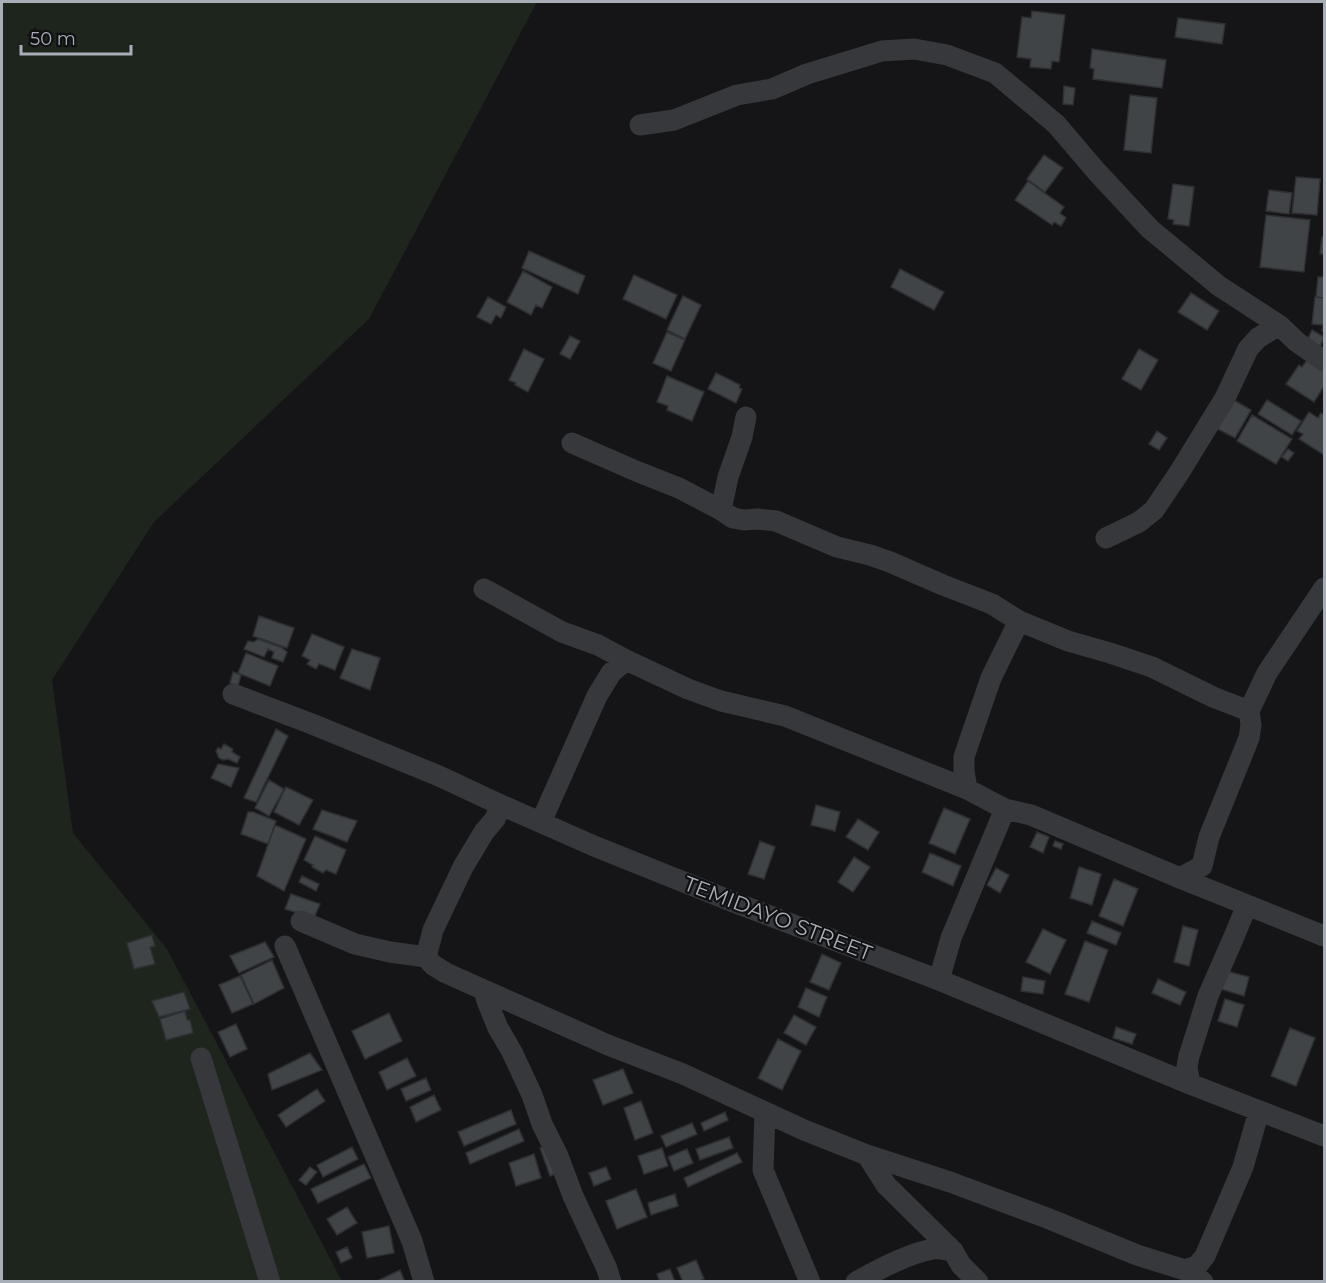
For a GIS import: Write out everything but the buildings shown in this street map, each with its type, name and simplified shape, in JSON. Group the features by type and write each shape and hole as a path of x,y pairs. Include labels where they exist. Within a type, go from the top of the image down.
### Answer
{"street":[{"path":"640,125 675,120 737,95 772,89 807,74 882,51 914,49 947,55 995,73 1056,124 1150,229 1219,285 1280,325 1297,342 1324,361"},
{"path":"1106,538 1139,522 1154,510 1225,398 1248,349 1258,338 1280,325"},
{"path":"721,510 728,477 742,437 746,417"},
{"path":"572,443 679,488 733,518 776,521 837,546 890,562 992,604 1019,621 1068,641 1152,667 1213,697 1249,711"},
{"path":"1220,894 1202,866 1209,837 1250,738 1249,711 1267,673 1324,588"},
{"path":"484,589 562,632 598,645 688,689 721,701 784,716 967,789 1005,809 1030,815 1324,936"},
{"path":"967,789 964,757 992,678 1019,621"},
{"path":"541,822 597,696 610,673 626,660"},
{"name":"TEMIDAYO STREET","path":"233,694 439,776 594,846 939,980 1190,1084 1324,1136"},
{"path":"426,957 433,930 463,867 483,832 495,819 501,805"},
{"path":"939,980 951,938 1005,809"},
{"path":"1180,878 1202,866"},
{"path":"1190,1084 1187,1067 1201,1016 1247,905"},
{"path":"301,921 355,944 426,957 433,965 446,973 608,1045 682,1074 804,1130 867,1155 950,1182 1047,1218 1194,1276 1197,1266 1205,1256 1243,1167 1259,1111"},
{"path":"285,946 412,1241 424,1281"},
{"path":"484,990 498,1028 532,1095 542,1124 611,1281"},
{"path":"201,1058 270,1281"},
{"path":"765,1112 763,1170 810,1281"},
{"path":"867,1155 886,1185 953,1251 961,1265 978,1281"},
{"path":"856,1281 925,1251 936,1248 953,1251"}],"shaded area":[{"path":"2,2 537,2 369,319 154,522 52,680 73,833 167,949 342,1281 2,1282"}]}
